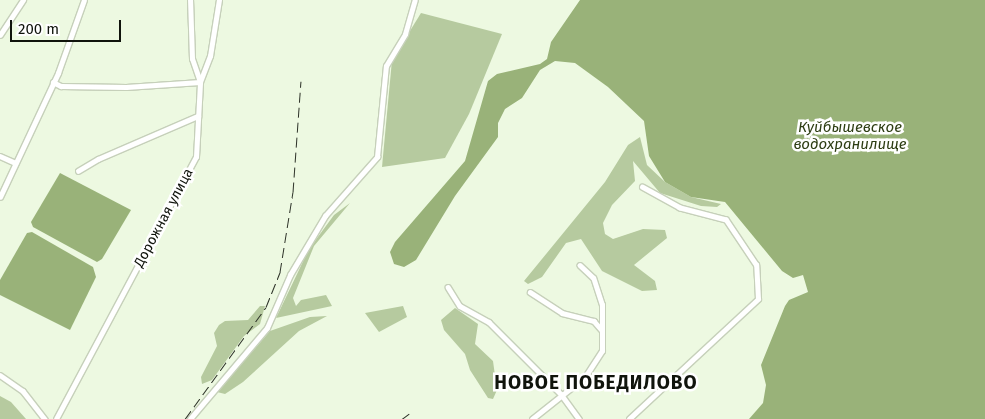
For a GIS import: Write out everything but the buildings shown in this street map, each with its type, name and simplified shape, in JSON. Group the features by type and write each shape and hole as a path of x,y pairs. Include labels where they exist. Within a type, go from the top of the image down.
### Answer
{"street":[{"path":"0,35 23,0"},
{"path":"0,197 53,82 84,0"},
{"path":"53,82 61,86 126,87 200,82 192,59 190,0"},
{"name":"Дорожная улица","path":"56,419 196,156 200,82 210,56 219,0"},
{"path":"190,419 267,328 290,275 325,216 377,157 386,66 405,34 415,0"},
{"path":"78,171 98,159 198,116"},
{"path":"0,156 16,163"},
{"path":"629,419 758,299 756,265 726,220 680,208 642,187"},
{"path":"532,419 594,367 602,351 600,298 593,278 580,266"},
{"path":"448,287 460,306 489,322 561,394 579,419"},
{"path":"530,292 562,313 594,321 602,330"},
{"path":"0,376 23,391 45,419"}],"shaded area":[{"path":"421,13 502,34 469,114 445,158 382,167 392,60"},
{"path":"640,137 647,165 665,182 691,197 721,204 717,207 701,206 660,193 633,161 635,181 612,205 603,223 605,234 613,239 643,229 665,230 667,238 634,265 655,281 657,290 642,291 602,271 581,239 566,243 542,277 528,284 524,281 605,182 628,145"},
{"path":"350,203 314,246 293,298 296,306 301,300 326,295 332,306 276,318 309,249 334,215"},
{"path":"260,306 265,306 260,324 244,336 212,380 202,384 201,377 217,346 214,333 219,325 225,321 248,320"},
{"path":"403,306 407,317 379,332 365,313"},
{"path":"455,308 478,324 475,344 493,361 497,390 493,399 488,398 470,370 465,354 444,330 441,320"},
{"path":"327,316 299,331 243,382 225,394 217,392 270,331 310,317"},
{"path":"0,396 11,402 26,419 0,419"}],"water":[{"name":"Куйбышевское водохранилище","path":"580,0 985,0 985,419 749,419 763,403 766,385 761,365 785,306 789,300 808,292 803,275 793,278 782,271 725,202 691,197 665,182 649,156 644,121 608,87 575,63 555,61 540,70 522,98 505,109 498,123 498,137 455,196 416,260 404,267 394,264 390,252 395,242 465,161 488,81 497,74 540,64 547,59 551,42"},
{"path":"60,173 131,210 102,259 97,262 33,227 31,222"},
{"path":"32,232 93,267 96,277 70,330 0,295 0,280 27,233"}],"railway":[{"path":"185,419 266,307 280,272 293,192 301,81"},
{"path":"402,419 409,414"}],"district":[{"name":"НОВОЕ ПОБЕДИЛОВО","path":"596,383"}]}
